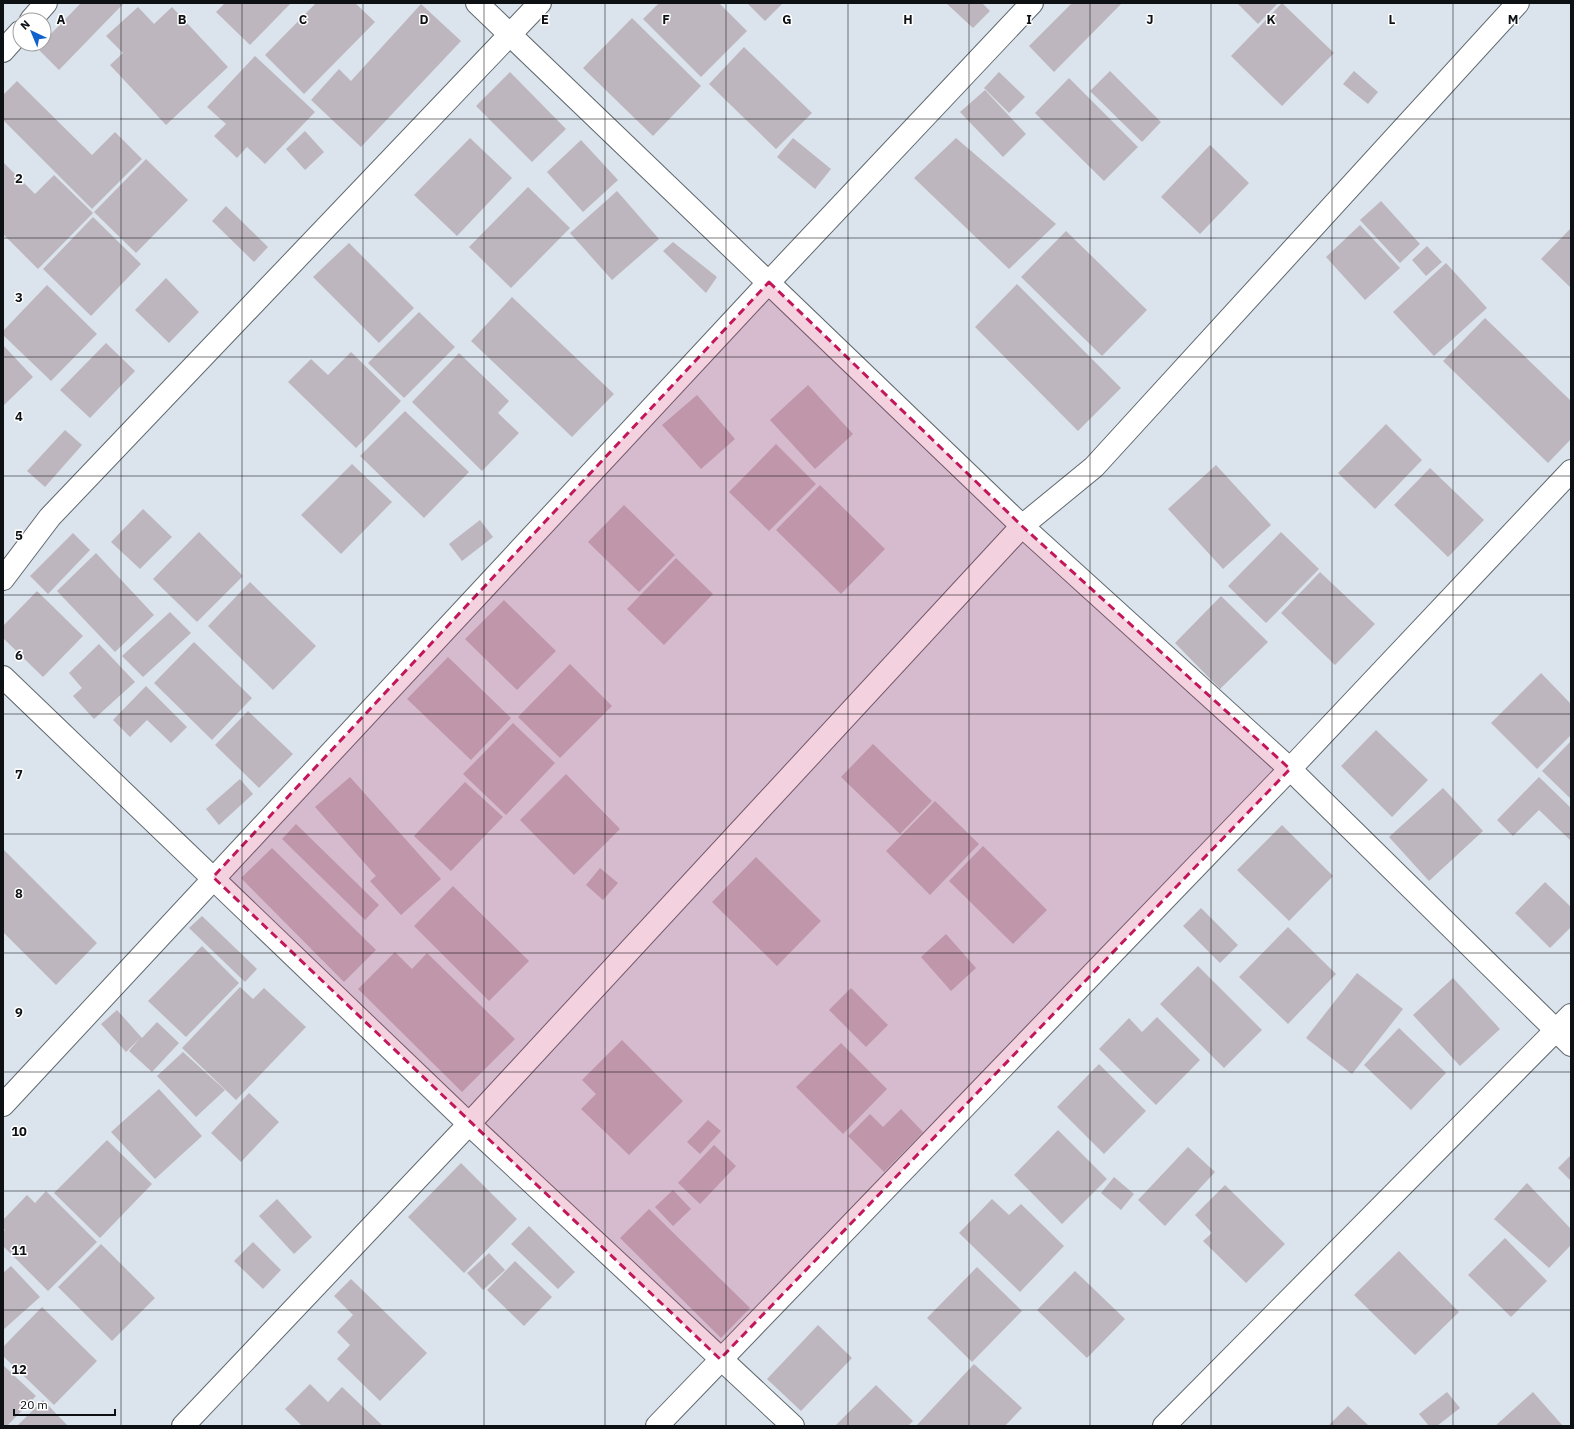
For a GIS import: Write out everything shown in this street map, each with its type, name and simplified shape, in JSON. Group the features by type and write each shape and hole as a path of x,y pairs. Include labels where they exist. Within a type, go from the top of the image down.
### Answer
{"street":[{"path":"38,12 46,3"},
{"path":"477,3 1022,526 1290,769 1566,1031 1164,1426"},
{"path":"3,579 50,518 540,3"},
{"path":"3,1105 769,282 1032,3"},
{"path":"183,1426 469,1124 1022,526 1094,467 1518,3"},
{"path":"3,51 12,41"},
{"path":"657,1426 1290,769 1571,471"},
{"path":"3,677 214,877 469,1124 720,1359 794,1426"}],"highlighted area":[{"path":"769,282 1022,526 1290,769 720,1359 213,877"}],"building":[{"path":"81,3 124,3 59,70 41,52 52,52 52,33"},
{"path":"225,3 291,3 250,45 216,12"},
{"path":"316,3 355,3 375,22 304,94 265,55"},
{"path":"659,3 719,3 747,31 701,77 643,19"},
{"path":"747,3 783,3 765,21"},
{"path":"946,3 982,3 990,11 973,28"},
{"path":"1072,3 1122,3 1054,72 1029,46"},
{"path":"1237,3 1278,3 1258,24"},
{"path":"1282,3 1334,53 1282,106 1231,56"},
{"path":"421,4 461,41 361,147 311,100 339,69 351,81"},
{"path":"138,7 154,24 172,7 228,67 166,125 110,65 123,53 106,36"},
{"path":"632,18 701,86 653,136 583,68"},
{"path":"744,47 812,113 776,149 709,84"},
{"path":"255,56 315,112 265,164 247,147 237,158 214,136 226,124 207,107"},
{"path":"1110,71 1161,122 1142,142 1090,91"},
{"path":"1354,71 1378,92 1368,104 1343,84"},
{"path":"510,72 566,129 532,162 476,106"},
{"path":"999,72 1025,97 1009,113 984,88"},
{"path":"1069,78 1138,147 1104,181 1035,113"},
{"path":"17,81 92,155 115,132 142,159 92,209 3,120 3,95"},
{"path":"985,90 1026,134 1003,157 960,112"},
{"path":"305,131 324,152 305,170 286,149"},
{"path":"470,138 512,178 457,236 414,195"},
{"path":"793,138 831,169 815,189 777,157"},
{"path":"956,138 1056,224 1009,269 914,178"},
{"path":"581,140 618,180 583,212 547,172"},
{"path":"1210,145 1249,183 1200,234 1161,197"},
{"path":"146,159 188,200 136,253 94,212"},
{"path":"3,162 35,194 54,175 93,213 38,269 3,234"},
{"path":"528,187 570,228 511,288 469,247"},
{"path":"617,191 659,239 612,280 570,233"},
{"path":"1381,201 1420,244 1400,263 1360,220"},
{"path":"226,206 268,247 254,262 212,221"},
{"path":"93,217 141,264 91,316 43,269"},
{"path":"1360,225 1400,268 1365,300 1326,257"},
{"path":"1571,228 1571,288 1541,259"},
{"path":"1066,231 1147,310 1102,356 1021,277"},
{"path":"673,242 717,277 706,293 663,251"},
{"path":"349,243 414,308 379,343 313,277"},
{"path":"1427,246 1442,262 1426,276 1412,260"},
{"path":"1446,263 1487,308 1434,356 1393,312"},
{"path":"166,278 199,312 169,343 135,310"},
{"path":"1017,284 1121,388 1078,431 975,327"},
{"path":"47,285 97,334 51,381 3,335 3,331"},
{"path":"512,297 614,394 572,437 471,341"},
{"path":"419,312 455,347 404,398 368,363"},
{"path":"1485,318 1571,401 1571,439 1548,463 1443,361"},
{"path":"106,343 135,371 90,418 60,390"},
{"path":"3,345 33,377 3,406"},
{"path":"351,352 401,401 356,448 288,382 311,359 328,375"},
{"path":"459,353 509,401 498,413 519,433 482,471 412,402"},
{"path":"808,385 853,434 815,469 770,420"},
{"path":"697,395 735,439 701,469 662,425"},
{"path":"405,411 469,472 424,518 360,456"},
{"path":"1386,424 1422,460 1375,509 1338,473"},
{"path":"65,430 82,445 45,487 27,471"},
{"path":"776,444 816,484 769,531 729,492"},
{"path":"352,464 392,502 341,554 301,515"},
{"path":"1216,465 1271,525 1223,569 1168,509"},
{"path":"1430,468 1484,520 1448,557 1394,505"},
{"path":"820,485 885,549 841,594 776,530"},
{"path":"624,505 675,555 639,592 588,542"},
{"path":"143,509 172,537 140,569 111,542"},
{"path":"480,520 493,537 462,561 449,544"},
{"path":"199,532 243,576 197,622 153,579"},
{"path":"1281,532 1319,569 1266,623 1228,586"},
{"path":"73,533 90,550 48,594 30,576"},
{"path":"96,553 154,615 115,652 57,591"},
{"path":"676,558 713,594 664,645 627,609"},
{"path":"1320,572 1375,624 1335,665 1281,613"},
{"path":"250,582 316,646 273,690 208,626"},
{"path":"37,591 83,636 43,677 3,638 3,626"},
{"path":"1221,596 1268,642 1220,689 1175,643"},
{"path":"504,600 556,651 517,690 465,639"},
{"path":"170,612 191,633 143,677 122,656"},
{"path":"194,642 252,698 212,740 154,683"},
{"path":"99,644 135,682 94,719 73,696 82,688 69,673"},
{"path":"448,657 511,718 471,760 407,699"},
{"path":"570,664 612,706 560,758 518,717"},
{"path":"1541,673 1571,704 1571,735 1537,769 1491,723"},
{"path":"146,686 187,727 171,743 147,720 130,737 113,720"},
{"path":"248,711 293,754 259,788 215,745"},
{"path":"513,723 555,763 506,815 463,774"},
{"path":"1376,730 1428,780 1392,817 1341,766"},
{"path":"1571,741 1571,799 1542,771"},
{"path":"873,744 932,801 900,834 841,777"},
{"path":"566,774 620,829 574,875 520,820"},
{"path":"350,777 441,879 401,915 370,881 376,876 315,807"},
{"path":"1539,777 1571,808 1571,841 1539,810 1513,836 1497,820"},
{"path":"240,779 253,794 219,825 206,809"},
{"path":"465,782 503,817 451,871 414,836"},
{"path":"1443,788 1483,831 1429,881 1389,837"},
{"path":"935,801 979,844 930,895 886,851"},
{"path":"296,824 379,905 365,920 282,839"},
{"path":"1282,825 1333,876 1289,921 1237,870"},
{"path":"983,846 1047,910 1013,944 949,881"},
{"path":"272,848 376,950 344,982 241,878"},
{"path":"3,849 97,943 56,985 3,932"},
{"path":"756,857 821,921 777,966 712,902"},
{"path":"600,868 618,883 603,900 586,885"},
{"path":"1545,882 1571,907 1571,927 1550,948 1515,913"},
{"path":"453,886 529,961 489,1001 414,926"},
{"path":"1201,908 1238,945 1220,963 1183,926"},
{"path":"202,916 257,969 245,982 189,928"},
{"path":"1288,927 1336,974 1288,1024 1239,977"},
{"path":"946,934 976,968 951,991 921,957"},
{"path":"202,946 239,983 186,1037 148,1001"},
{"path":"395,952 412,969 427,953 515,1039 462,1092 358,989"},
{"path":"1198,966 1262,1030 1224,1068 1160,1004"},
{"path":"1357,973 1403,1009 1352,1074 1306,1038"},
{"path":"1453,978 1500,1029 1460,1066 1413,1015"},
{"path":"240,987 253,999 264,988 306,1027 236,1100 182,1048"},
{"path":"851,988 888,1025 866,1047 829,1010"},
{"path":"117,1010 142,1038 157,1022 179,1043 152,1072 129,1051 140,1038 126,1052 101,1024"},
{"path":"1157,1017 1200,1060 1156,1105 1099,1049 1129,1018 1142,1032"},
{"path":"1399,1028 1446,1073 1411,1110 1364,1065"},
{"path":"622,1040 683,1101 629,1155 581,1109 596,1094 582,1080"},
{"path":"841,1043 887,1089 843,1134 796,1087"},
{"path":"183,1052 225,1090 196,1117 157,1076"},
{"path":"1099,1064 1146,1111 1104,1154 1057,1107"},
{"path":"159,1089 202,1136 155,1179 111,1132"},
{"path":"249,1093 279,1122 241,1162 211,1133"},
{"path":"901,1109 923,1132 884,1172 848,1136 870,1114 883,1127"},
{"path":"708,1120 721,1131 700,1154 687,1142"},
{"path":"1058,1130 1107,1179 1062,1224 1014,1175"},
{"path":"107,1140 152,1184 100,1238 54,1193"},
{"path":"714,1145 736,1166 700,1204 678,1183"},
{"path":"1188,1147 1215,1172 1165,1226 1138,1200"},
{"path":"1571,1155 1571,1181 1558,1168"},
{"path":"461,1163 517,1219 464,1273 408,1217"},
{"path":"1114,1177 1134,1194 1121,1210 1101,1193"},
{"path":"1527,1183 1571,1229 1571,1245 1549,1268 1494,1219"},
{"path":"1225,1185 1285,1244 1246,1283 1203,1241 1212,1233 1195,1215"},
{"path":"673,1190 691,1209 673,1226 655,1207"},
{"path":"46,1191 97,1242 48,1291 3,1246 3,1232 5,1230 3,1228 3,1220 27,1195 35,1203"},
{"path":"277,1199 312,1237 294,1254 259,1216"},
{"path":"992,1199 1009,1215 1021,1204 1064,1246 1020,1292 959,1233"},
{"path":"649,1209 750,1308 721,1338 620,1238"},
{"path":"529,1226 575,1272 558,1289 511,1244"},
{"path":"1505,1238 1547,1281 1511,1317 1468,1275"},
{"path":"253,1242 281,1270 263,1289 234,1261"},
{"path":"101,1244 155,1298 112,1341 58,1287"},
{"path":"1399,1251 1459,1312 1415,1355 1354,1295"},
{"path":"489,1253 505,1270 483,1290 467,1273"},
{"path":"515,1261 552,1297 524,1326 487,1290"},
{"path":"11,1266 40,1297 3,1330 3,1273"},
{"path":"977,1267 1022,1311 972,1362 927,1318"},
{"path":"1075,1271 1125,1319 1087,1358 1037,1310"},
{"path":"351,1279 427,1353 380,1401 337,1359 350,1345 337,1332 353,1315 334,1296"},
{"path":"42,1307 97,1361 54,1405 3,1356 3,1347"},
{"path":"818,1325 852,1358 801,1411 767,1379"},
{"path":"974,1364 1022,1408 1005,1426 916,1426"},
{"path":"3,1365 36,1396 7,1426 3,1426"},
{"path":"310,1384 328,1402 342,1387 383,1426 302,1426 285,1409"},
{"path":"876,1385 913,1421 908,1426 835,1426"},
{"path":"1447,1392 1460,1408 1437,1426 1429,1426 1419,1414"},
{"path":"1533,1392 1563,1426 1495,1426"},
{"path":"43,1400 68,1426 17,1426"},
{"path":"1348,1406 1369,1426 1328,1426"}]}
